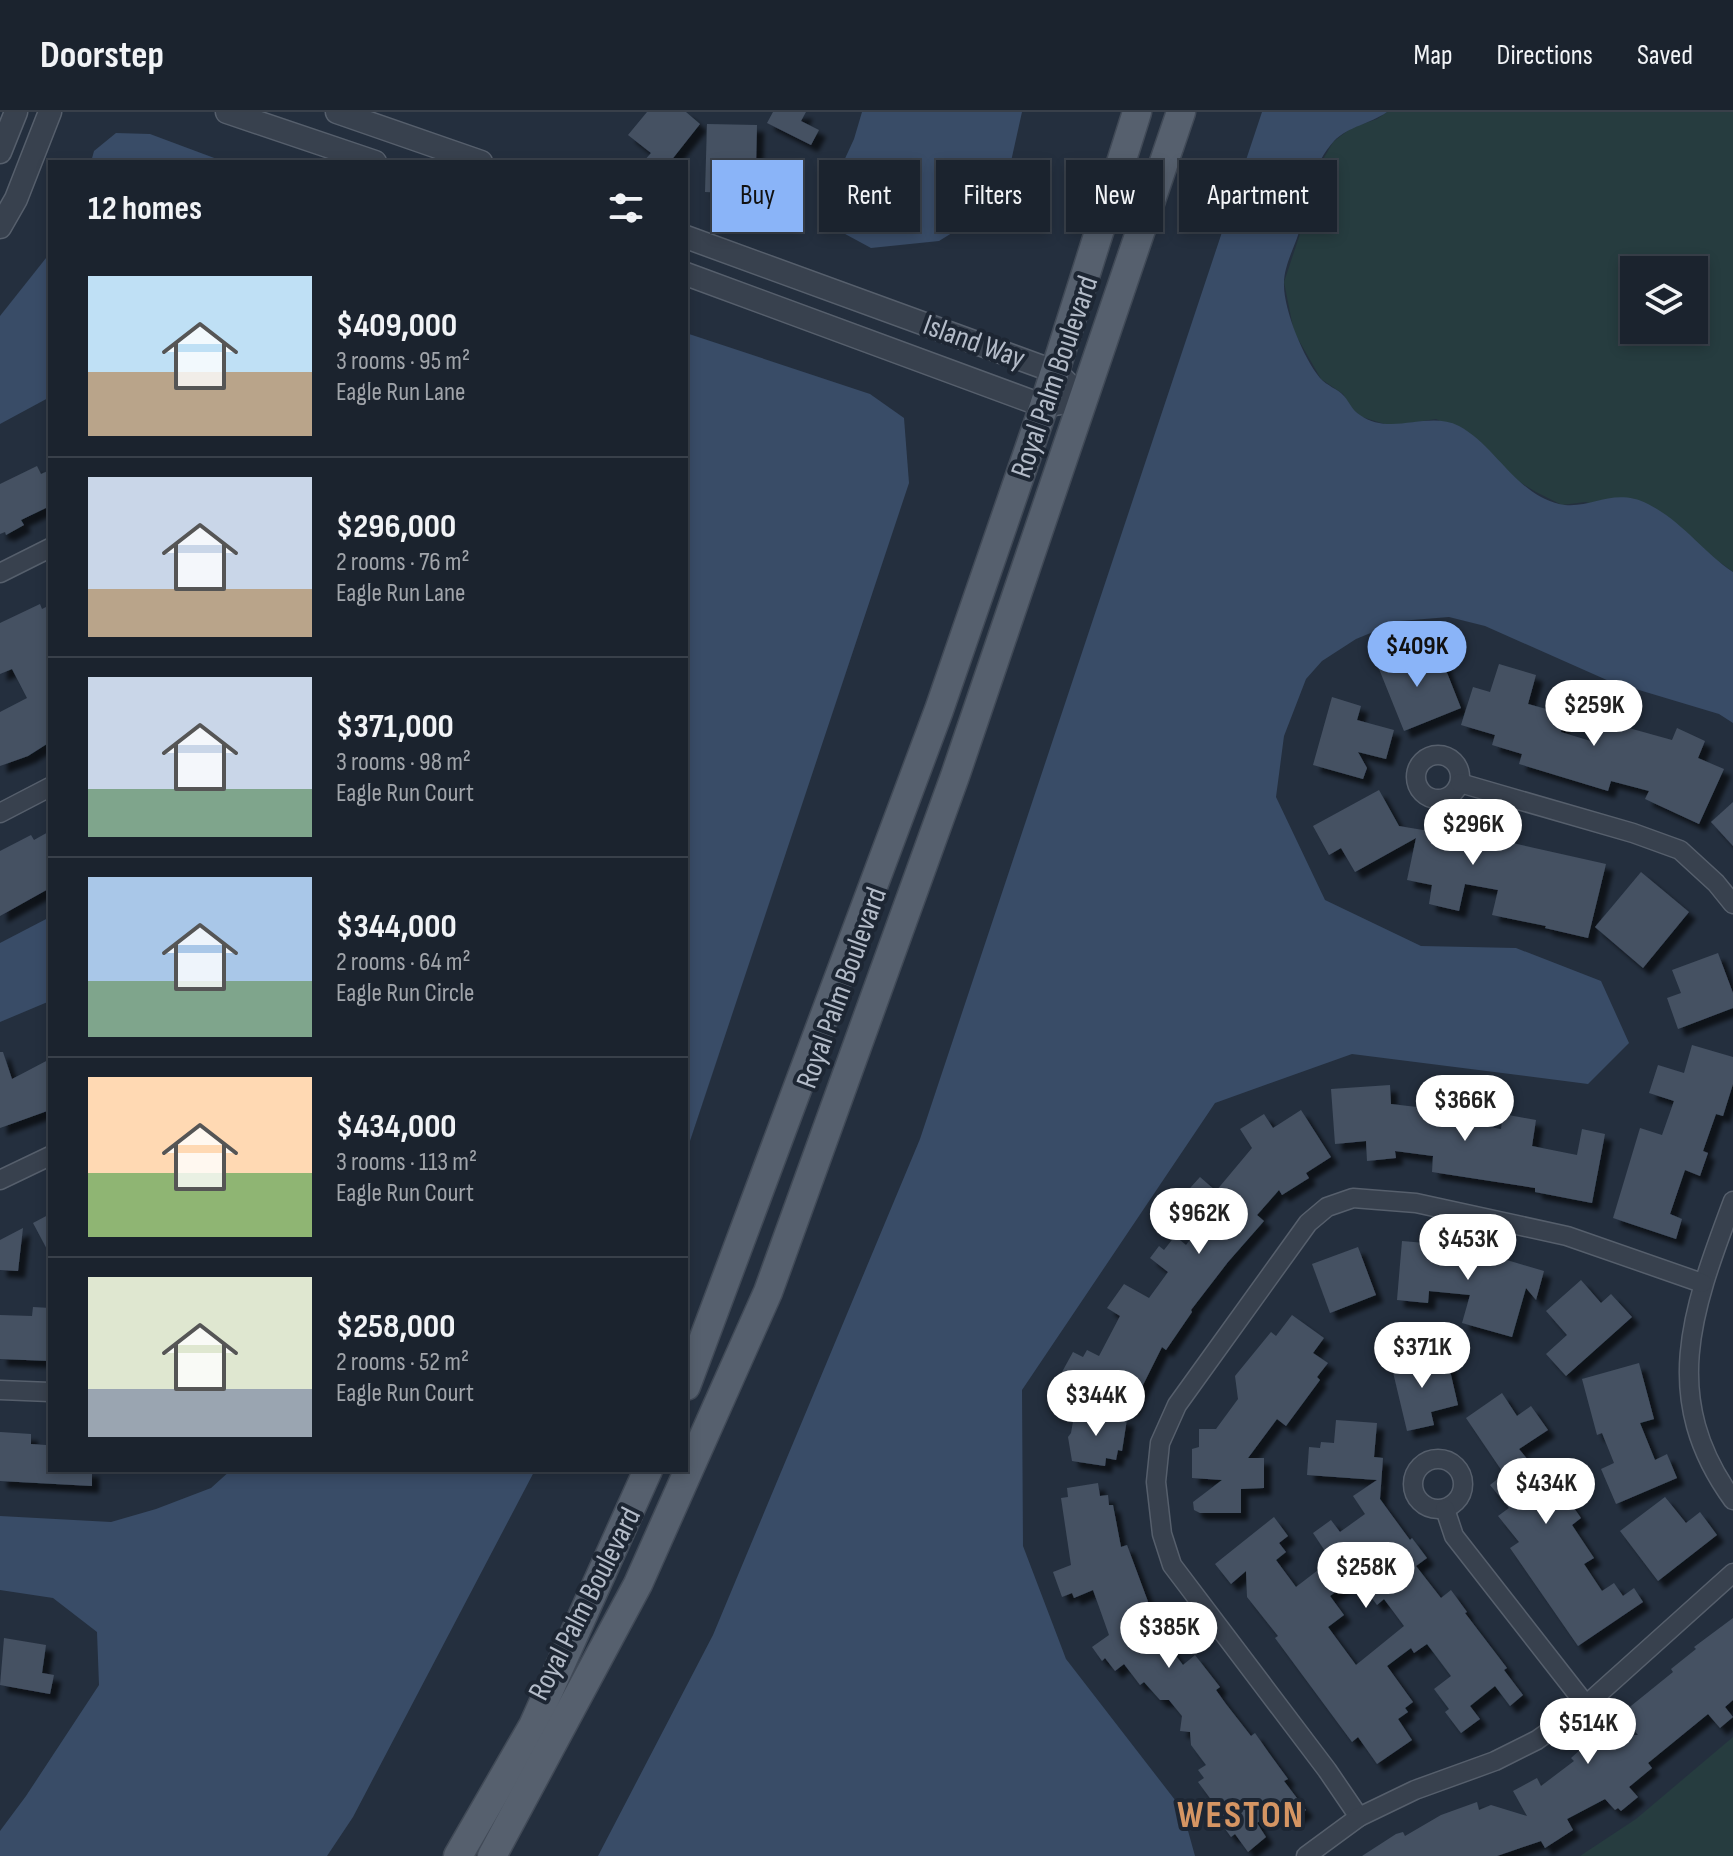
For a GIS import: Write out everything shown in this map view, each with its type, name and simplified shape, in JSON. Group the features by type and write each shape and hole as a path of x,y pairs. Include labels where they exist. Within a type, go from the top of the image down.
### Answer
{"main road":[{"name":"Royal Palm Boulevard","path":"688,1381 939,710 1056,372 1137,112"},
{"name":"Royal Palm Boulevard","path":"688,1472 768,1292 955,776 1181,112"},
{"name":"Royal Palm Boulevard","path":"458,1856 533,1726 647,1472"},
{"name":"Royal Palm Boulevard","path":"492,1856 638,1584 688,1472"}],"street":[{"path":"0,152 16,112"},
{"path":"0,227 16,199 50,112"},
{"path":"227,112 369,160"},
{"path":"337,112 475,160"},
{"name":"Island Way","path":"688,238 1056,372 1083,399"},
{"name":"Island Way","path":"688,275 1044,406 1083,399"},
{"path":"0,573 48,549"},
{"path":"1460,783 1633,833 1680,850 1716,883 1733,904"},
{"path":"0,813 48,788"},
{"path":"0,1180 48,1157"},
{"path":"1359,1817 1172,1565 1162,1534 1156,1482 1160,1443 1177,1405 1308,1223 1327,1207 1353,1198 1416,1203 1567,1236 1702,1283"},
{"path":"1733,1201 1702,1283 1687,1366 1692,1409 1705,1455 1733,1500"},
{"path":"0,1390 48,1392"},
{"path":"1445,1509 1454,1536 1586,1705"},
{"path":"1306,1856 1359,1817 1415,1790 1495,1761 1537,1740 1586,1705 1733,1573"}],"green space":[{"path":"1387,112 1733,112 1733,572 1721,563 1586,502 1562,505 1536,492 1518,481 1473,436 1436,419 1391,426 1362,417 1352,409 1343,394 1321,379 1294,332 1284,282 1300,232 1337,232 1337,160 1323,160 1333,142 1351,128"},
{"path":"1733,1737 1733,1856 1580,1856 1636,1819"}],"water":[{"path":"862,112 1022,112 1011,160 936,160 936,232 954,232 939,241 871,248 841,232 920,232 920,160 844,160"},
{"path":"1262,112 1387,112 1346,132 1334,141 1321,160 1246,160"},
{"path":"116,133 150,134 220,160 92,160 94,151"},
{"path":"1222,232 1299,232 1284,283 1291,319 1314,370 1323,381 1342,394 1357,413 1384,424 1434,421 1459,426 1484,445 1530,490 1559,504 1623,497 1648,504 1671,519 1733,572 1733,723 1719,714 1609,681 1485,626 1449,617 1400,621 1356,639 1322,661 1306,679 1284,736 1276,797 1325,900 1421,946 1516,948 1601,981 1629,1043 1588,1084 1352,1054 1215,1103 1022,1390 1023,1546 1066,1659 1182,1809 1195,1856 598,1856 713,1635 920,1139"},
{"path":"48,256 48,398 0,424 0,316"},
{"path":"688,334 870,394 904,418 909,483 688,1147"},
{"path":"48,918 48,1002 0,1022 0,943"},
{"path":"229,1472 534,1472 353,1817 327,1856 0,1856 0,1831 99,1685 97,1632 53,1598 0,1590 0,1516 111,1522 211,1488"}],"building":[{"path":"647,112 686,112 700,124 672,160 645,160 651,153 628,135"},
{"path":"773,112 806,112 801,121 819,130 811,145 767,123"},
{"path":"707,124 757,125 756,160 712,160 712,192 705,192"},
{"path":"37,466 41,474 48,471 48,507 21,520 24,525 6,535 5,532 0,534 0,484"},
{"path":"40,604 42,609 48,606 48,743 28,756 0,766 0,712 27,698 12,669 0,674 0,623"},
{"path":"1403,647 1412,672 1442,660 1461,708 1404,731 1375,659"},
{"path":"1499,664 1536,675 1528,704 1565,714 1561,732 1594,742 1600,720 1672,740 1677,728 1705,741 1698,758 1724,769 1699,824 1645,799 1649,791 1611,781 1608,791 1519,764 1522,754 1492,745 1495,735 1461,725 1473,687 1490,692"},
{"path":"1332,697 1361,706 1357,720 1394,730 1386,759 1358,752 1367,768 1363,779 1313,765"},
{"path":"1379,790 1399,826 1483,840 1485,830 1509,835 1508,842 1606,864 1588,938 1492,915 1498,890 1465,884 1459,911 1429,904 1432,885 1407,880 1416,838 1355,872 1341,848 1329,855 1313,826"},
{"path":"1733,802 1733,846 1711,822"},
{"path":"48,832 48,889 0,916 0,851 31,835 34,840"},
{"path":"1641,872 1689,912 1643,968 1595,927"},
{"path":"1718,953 1733,993 1733,1008 1678,1029 1667,998 1681,993 1672,970"},
{"path":"1692,1045 1733,1057 1733,1084 1723,1116 1716,1114 1703,1151 1708,1153 1700,1176 1685,1170 1670,1214 1682,1219 1676,1239 1613,1218 1640,1128 1662,1135 1674,1101 1649,1093 1658,1065 1684,1073"},
{"path":"0,1052 3,1052 12,1079 48,1060 48,1111 0,1128"},
{"path":"1390,1085 1391,1104 1443,1110 1445,1098 1470,1101 1468,1123 1501,1129 1503,1114 1536,1120 1532,1146 1577,1155 1582,1129 1605,1134 1592,1203 1535,1192 1535,1188 1432,1172 1433,1156 1395,1151 1396,1158 1367,1161 1366,1141 1335,1144 1331,1089"},
{"path":"1301,1110 1331,1157 1306,1173 1309,1178 1282,1195 1279,1190 1257,1215 1264,1221 1191,1310 1166,1350 1162,1347 1131,1409 1062,1372 1073,1352 1083,1357 1087,1350 1099,1356 1120,1316 1107,1308 1124,1284 1149,1298 1168,1272 1150,1258 1159,1246 1164,1250 1175,1236 1186,1245 1207,1218 1182,1197 1200,1177 1216,1191 1252,1148 1240,1129 1264,1114 1273,1128"},
{"path":"48,1215 48,1251 33,1223"},
{"path":"23,1228 18,1271 0,1270 0,1240"},
{"path":"1402,1241 1460,1246 1544,1271 1536,1300 1526,1288 1512,1337 1462,1323 1470,1295 1429,1291 1428,1303 1397,1300"},
{"path":"1358,1247 1376,1295 1330,1313 1312,1264"},
{"path":"1581,1280 1601,1303 1611,1294 1632,1317 1566,1376 1546,1354 1567,1335 1546,1311"},
{"path":"33,1307 48,1308 48,1361 0,1359 0,1315 32,1316"},
{"path":"1292,1315 1324,1338 1313,1353 1328,1363 1317,1377 1320,1380 1286,1426 1277,1419 1248,1458 1264,1458 1264,1488 1241,1489 1241,1513 1200,1513 1194,1510 1193,1502 1222,1480 1192,1478 1192,1449 1199,1447 1199,1429 1216,1429 1238,1399 1235,1376 1271,1332 1276,1336"},
{"path":"1418,1352 1422,1369 1448,1362 1458,1405 1431,1412 1434,1425 1407,1431 1392,1368 1393,1358"},
{"path":"1639,1363 1654,1419 1640,1423 1655,1460 1667,1454 1677,1478 1616,1504 1601,1469 1614,1463 1602,1433 1597,1435 1582,1379"},
{"path":"1502,1393 1517,1416 1531,1406 1548,1430 1519,1449 1542,1477 1549,1472 1581,1518 1572,1525 1594,1558 1584,1564 1602,1591 1614,1583 1623,1596 1634,1588 1643,1602 1578,1646 1510,1548 1519,1542 1498,1516 1509,1508 1490,1485 1504,1474 1466,1418"},
{"path":"1079,1413 1127,1419 1122,1451 1118,1450 1116,1460 1106,1458 1105,1466 1072,1461 1068,1437 1074,1416"},
{"path":"1336,1420 1377,1423 1374,1457 1383,1458 1380,1499 1427,1558 1416,1566 1441,1598 1451,1590 1523,1695 1510,1706 1495,1686 1470,1706 1480,1719 1461,1733 1445,1712 1449,1709 1434,1689 1451,1676 1427,1644 1414,1653 1411,1648 1387,1666 1413,1702 1405,1708 1408,1712 1398,1719 1412,1740 1377,1764 1358,1737 1352,1742 1247,1597 1246,1571 1231,1584 1215,1564 1274,1517 1288,1536 1279,1543 1286,1552 1276,1560 1296,1587 1331,1560 1313,1533 1331,1520 1340,1532 1365,1514 1353,1496 1377,1480 1307,1475 1309,1447 1320,1448 1321,1442 1334,1443","holes":["1356,1577 1377,1605 1384,1599 1404,1626 1356,1665 1328,1627 1344,1615 1330,1596"]},
{"path":"0,1432 31,1434 31,1444 46,1445 48,1472 92,1472 92,1486 0,1481"},
{"path":"1098,1483 1100,1496 1108,1495 1109,1505 1113,1505 1121,1547 1127,1545 1150,1607 1156,1603 1169,1621 1157,1630 1183,1665 1195,1655 1220,1687 1216,1690 1226,1704 1251,1736 1255,1733 1288,1779 1284,1781 1306,1810 1294,1819 1283,1804 1257,1823 1266,1837 1248,1852 1235,1834 1231,1837 1213,1812 1218,1809 1198,1782 1204,1778 1198,1770 1206,1765 1191,1745 1190,1732 1180,1731 1182,1716 1169,1700 1160,1700 1144,1682 1140,1685 1124,1664 1115,1671 1105,1658 1102,1661 1092,1647 1109,1635 1093,1590 1074,1598 1072,1593 1062,1597 1053,1572 1071,1565 1061,1498 1068,1497 1067,1488"},
{"path":"1665,1497 1686,1523 1700,1512 1717,1535 1658,1581 1620,1531"},
{"path":"1733,1618 1733,1700 1725,1707 1733,1717 1720,1728 1708,1714 1648,1763 1652,1768 1629,1787 1638,1797 1621,1811 1618,1808 1615,1810 1605,1799 1567,1819 1573,1830 1545,1848 1541,1841 1497,1856 1362,1856 1396,1834 1403,1832 1405,1836 1441,1815 1477,1802 1479,1810 1491,1805 1527,1816 1513,1791 1537,1778 1541,1786 1574,1761 1571,1758 1590,1741 1597,1745 1612,1735 1638,1735 1621,1714 1673,1672 1671,1669 1696,1649 1694,1647"},
{"path":"4,1638 46,1645 42,1673 54,1675 50,1694 0,1685"}],"district":[{"name":"WESTON","path":"1241,1815"}]}
